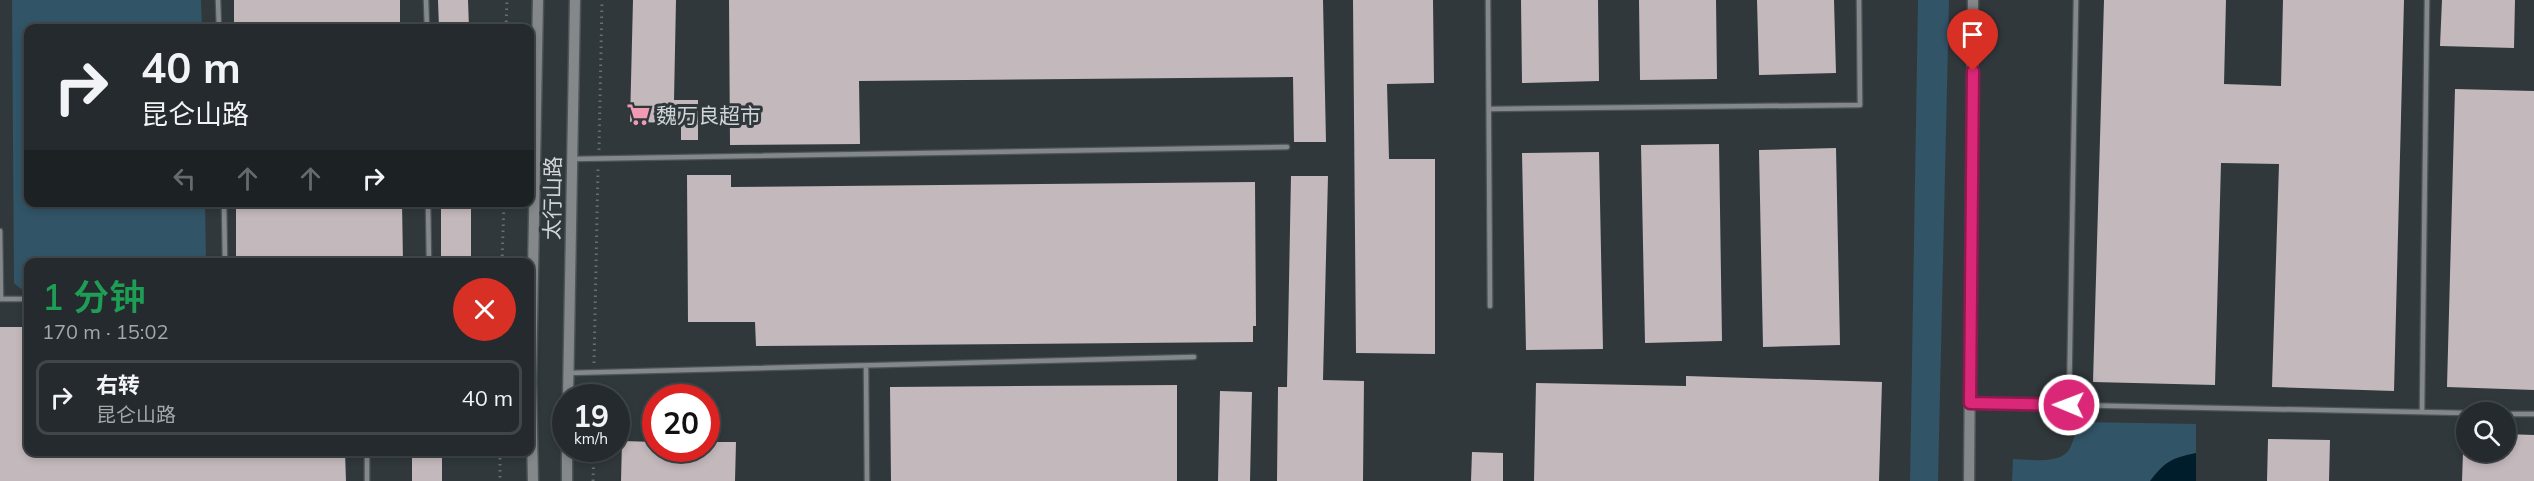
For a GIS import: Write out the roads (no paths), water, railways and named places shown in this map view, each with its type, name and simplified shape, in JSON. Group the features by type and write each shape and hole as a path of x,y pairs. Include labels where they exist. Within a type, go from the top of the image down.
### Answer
{"street":[{"name":"太行山路","path":"533,258 538,0"},
{"name":"太行山路","path":"568,384 575,0"},
{"path":"1969,481 1973,0"},
{"name":"太行山路","path":"532,456 533,481"},
{"path":"567,462 567,481"}],"lane":[{"path":"218,0 219,24"},
{"path":"426,0 426,24"},
{"path":"1488,0 1490,306"},
{"path":"1489,109 1860,105 1859,0"},
{"path":"2069,405 2076,0"},
{"path":"2422,412 2427,0"},
{"path":"572,159 1287,147"},
{"path":"224,207 225,258"},
{"path":"428,207 429,258"},
{"path":"0,231 1,299 24,299"},
{"path":"568,373 1194,357"},
{"path":"866,366 867,481"},
{"path":"1970,403 2456,413"},
{"path":"2516,414 2534,414"},
{"path":"367,456 367,481"}],"place":[{"name":"魏万良超市","path":"638,115"}]}
